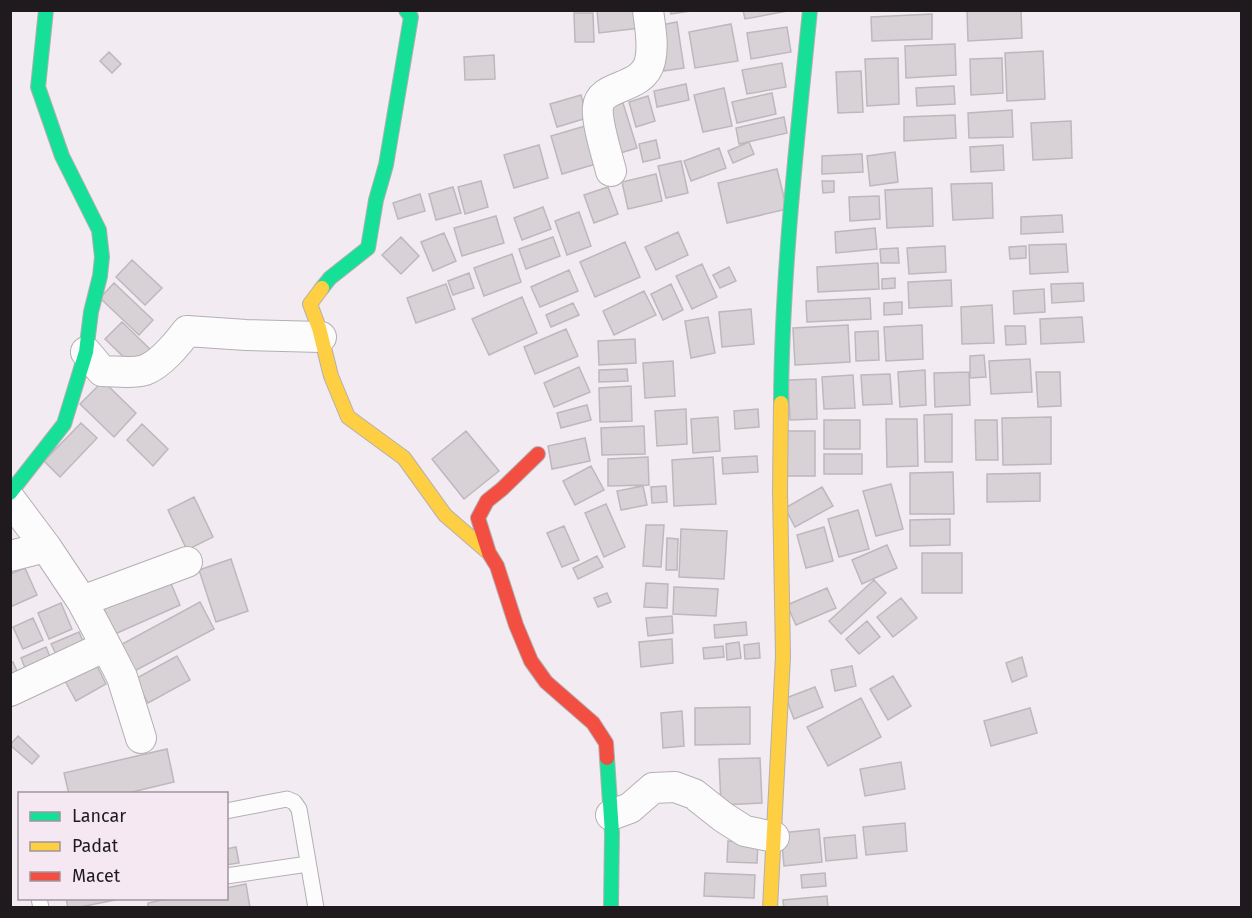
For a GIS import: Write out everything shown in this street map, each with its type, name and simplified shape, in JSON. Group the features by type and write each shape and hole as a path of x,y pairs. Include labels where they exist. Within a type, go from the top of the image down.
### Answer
{"street":[{"path":"10,493 64,424 86,352 102,257 99,230 62,156 38,87 46,10"},
{"path":"406,10 411,17 387,156 376,200 368,248 330,278 310,304 332,376 348,417 404,458 445,515 489,553"},
{"path":"611,171 598,116 598,105 605,94 639,79 646,71 652,50 648,10"},
{"path":"770,908 783,656 780,491 782,355 787,244 810,10"},
{"path":"86,352 102,371 132,372 147,369 168,354 187,331 321,337"},
{"path":"538,454 487,501 478,518 489,553 497,566 516,625 531,660 546,682 593,723 606,743 611,815 611,908"},
{"path":"10,499 82,601 122,677 141,738"},
{"path":"10,556 46,547"},
{"path":"82,601 187,562"},
{"path":"10,691 106,645"},
{"path":"611,815 630,808 653,788 675,787 694,794 745,831 774,837"}],"lane":[{"path":"228,811 287,799 294,802 299,809 316,908"},
{"path":"228,876 308,864"}],"building":[{"path":"597,10 637,10 640,28 599,33"},
{"path":"670,10 690,10 690,11 671,14"},
{"path":"743,10 788,10 788,11 745,19"},
{"path":"967,10 1021,10 1022,38 968,41"},
{"path":"574,13 593,13 594,42 575,42"},
{"path":"932,14 932,39 872,41 871,17"},
{"path":"677,22 684,68 664,71 656,26"},
{"path":"731,24 738,61 695,68 689,32"},
{"path":"787,27 791,52 751,59 747,33"},
{"path":"955,44 956,75 906,78 905,46"},
{"path":"1043,51 1045,99 1007,101 1005,53"},
{"path":"109,52 121,64 112,73 100,61"},
{"path":"494,55 495,79 465,80 464,57"},
{"path":"898,58 899,104 867,106 865,59"},
{"path":"1002,58 1003,93 971,95 970,59"},
{"path":"782,63 786,87 747,94 742,70"},
{"path":"861,71 863,112 838,113 836,72"},
{"path":"686,84 689,100 657,107 654,91"},
{"path":"954,86 955,104 917,106 916,88"},
{"path":"724,88 732,126 703,132 694,95"},
{"path":"772,93 776,114 737,123 732,102"},
{"path":"581,95 587,118 557,127 550,104"},
{"path":"648,96 655,121 636,127 629,102"},
{"path":"623,103 637,148 617,154 604,108"},
{"path":"1012,110 1013,137 969,138 968,113"},
{"path":"955,115 956,138 904,141 904,117"},
{"path":"784,117 787,133 739,144 736,128"},
{"path":"1071,121 1072,158 1033,160 1031,123"},
{"path":"585,126 596,164 562,174 551,136"},
{"path":"656,140 660,158 643,162 639,144"},
{"path":"749,142 754,154 733,163 728,151"},
{"path":"539,145 548,178 514,188 504,155"},
{"path":"1003,145 1004,170 971,172 970,147"},
{"path":"719,148 726,168 691,181 684,161"},
{"path":"895,152 898,182 870,186 867,156"},
{"path":"862,154 863,172 822,174 822,156"},
{"path":"681,161 688,193 666,198 658,166"},
{"path":"777,169 787,209 727,223 718,183"},
{"path":"656,174 662,201 628,209 622,182"},
{"path":"481,181 488,207 465,214 458,187"},
{"path":"822,181 834,181 834,192 823,193"},
{"path":"992,183 993,218 953,220 951,184"},
{"path":"453,187 461,213 436,220 429,194"},
{"path":"608,187 618,214 594,223 584,195"},
{"path":"932,188 933,226 887,228 885,190"},
{"path":"420,194 425,211 398,219 393,203"},
{"path":"879,196 880,219 850,221 849,197"},
{"path":"543,207 551,229 522,240 514,218"},
{"path":"579,212 591,246 567,255 555,221"},
{"path":"1062,215 1063,232 1021,234 1021,217"},
{"path":"496,216 504,243 462,256 454,228"},
{"path":"875,228 877,249 836,253 835,232"},
{"path":"678,232 688,255 656,270 645,247"},
{"path":"444,233 456,261 433,271 421,242"},
{"path":"401,237 419,256 401,274 382,255"},
{"path":"553,237 560,256 526,269 519,249"},
{"path":"625,242 640,277 595,297 580,262"},
{"path":"1066,244 1068,272 1030,274 1029,245"},
{"path":"945,246 946,272 909,274 907,248"},
{"path":"1026,246 1026,258 1010,259 1009,247"},
{"path":"898,248 899,263 881,263 880,249"},
{"path":"512,254 521,282 484,296 474,268"},
{"path":"132,260 162,288 145,305 116,277"},
{"path":"878,263 879,289 818,292 817,267"},
{"path":"702,264 717,297 692,309 676,276"},
{"path":"729,267 736,281 720,288 713,275"},
{"path":"569,270 578,291 540,307 531,287"},
{"path":"469,273 474,288 453,295 448,281"},
{"path":"895,278 895,288 882,289 882,279"},
{"path":"951,280 952,306 909,308 908,282"},
{"path":"114,283 153,320 139,335 100,298"},
{"path":"1083,283 1084,301 1052,303 1051,284"},
{"path":"446,284 455,309 416,323 407,298"},
{"path":"671,284 683,310 663,320 651,294"},
{"path":"1044,289 1045,312 1014,314 1013,291"},
{"path":"644,291 656,315 614,335 603,311"},
{"path":"522,297 537,333 489,355 472,319"},
{"path":"870,298 871,319 807,322 806,301"},
{"path":"902,302 902,314 884,315 884,303"},
{"path":"573,303 579,315 551,327 546,315"},
{"path":"992,305 994,343 962,344 961,307"},
{"path":"751,309 754,344 722,347 719,312"},
{"path":"708,317 715,353 691,358 685,321"},
{"path":"1082,317 1084,342 1041,344 1040,319"},
{"path":"122,322 152,351 135,368 105,339"},
{"path":"848,325 850,362 795,365 793,328"},
{"path":"922,325 923,359 886,361 884,327"},
{"path":"1005,326 1025,326 1026,344 1006,345"},
{"path":"566,329 578,356 535,374 524,347"},
{"path":"878,331 879,360 856,361 855,332"},
{"path":"635,339 636,363 599,365 598,341"},
{"path":"984,355 986,377 970,378 970,356"},
{"path":"1030,359 1032,392 991,394 989,361"},
{"path":"673,361 675,396 645,398 643,363"},
{"path":"579,367 590,392 554,407 544,383"},
{"path":"627,369 628,381 599,382 599,370"},
{"path":"925,370 926,405 900,407 898,372"},
{"path":"969,372 970,405 935,407 934,373"},
{"path":"1036,372 1060,372 1061,406 1038,407"},
{"path":"890,374 892,404 863,405 861,375"},
{"path":"853,375 855,408 824,409 822,377"},
{"path":"816,379 817,419 790,420 788,380"},
{"path":"103,381 136,413 114,437 80,404"},
{"path":"631,386 632,421 600,422 599,388"},
{"path":"587,405 591,420 561,428 557,413"},
{"path":"686,409 687,444 657,446 655,411"},
{"path":"758,409 759,427 735,429 734,411"},
{"path":"952,414 952,462 925,462 924,415"},
{"path":"718,417 720,451 693,453 691,419"},
{"path":"1051,417 1051,464 1003,465 1002,418"},
{"path":"886,419 917,419 918,466 887,467"},
{"path":"824,420 860,420 860,449 824,449"},
{"path":"975,420 997,420 998,460 976,460"},
{"path":"81,423 97,438 60,477 44,461"},
{"path":"142,424 168,449 153,466 127,440"},
{"path":"644,426 645,454 602,455 601,428"},
{"path":"466,431 499,471 464,499 432,459"},
{"path":"786,431 815,431 815,476 787,476"},
{"path":"585,438 590,461 552,469 548,446"},
{"path":"824,454 862,454 862,474 824,474"},
{"path":"757,456 758,472 723,474 722,458"},
{"path":"648,457 649,485 608,486 608,459"},
{"path":"713,457 716,504 674,506 672,460"},
{"path":"591,466 604,490 575,505 563,481"},
{"path":"953,472 954,514 910,514 910,473"},
{"path":"1040,473 1040,501 987,502 987,474"},
{"path":"891,484 903,529 876,536 863,491"},
{"path":"643,486 647,505 621,510 617,491"},
{"path":"666,486 667,502 652,503 651,487"},
{"path":"822,487 833,506 795,527 785,508"},
{"path":"194,497 213,537 187,550 168,510"},
{"path":"606,504 625,547 604,557 585,513"},
{"path":"858,510 869,549 839,557 828,519"},
{"path":"950,519 950,545 910,546 910,520"},
{"path":"646,525 664,525 661,567 643,566"},
{"path":"564,526 579,560 562,567 547,533"},
{"path":"824,527 833,561 806,568 797,535"},
{"path":"681,529 727,531 724,579 679,577"},
{"path":"667,538 678,539 677,570 666,570"},
{"path":"887,545 897,568 862,584 852,560"},
{"path":"922,553 962,553 962,593 922,593"},
{"path":"597,556 603,567 578,579 573,568"},
{"path":"231,559 248,611 216,622 199,570"},
{"path":"25,568 37,595 10,607 10,574"},
{"path":"167,574 180,605 115,634 101,603"},
{"path":"874,580 886,593 841,634 829,621"},
{"path":"646,583 668,584 667,608 644,607"},
{"path":"674,587 718,589 716,616 673,614"},
{"path":"827,588 836,608 796,625 787,605"},
{"path":"607,593 611,602 598,607 594,598"},
{"path":"901,598 917,618 893,637 877,617"},
{"path":"200,602 214,629 127,675 113,649"},
{"path":"61,603 72,629 49,639 38,613"},
{"path":"672,616 673,633 648,636 646,618"},
{"path":"33,618 43,640 23,649 13,627"},
{"path":"867,621 880,637 859,654 846,639"},
{"path":"746,622 747,635 715,638 714,625"},
{"path":"79,632 85,646 58,658 51,644"},
{"path":"672,639 673,663 641,667 639,642"},
{"path":"739,642 741,658 727,660 726,644"},
{"path":"759,643 760,658 745,659 744,645"},
{"path":"723,646 724,657 704,659 703,648"},
{"path":"46,647 53,664 28,675 21,658"},
{"path":"177,656 190,680 148,703 135,679"},
{"path":"1022,657 1027,676 1012,682 1006,663"},
{"path":"13,662 21,680 10,684 10,663"},
{"path":"95,662 106,684 76,701 64,679"},
{"path":"852,666 856,686 835,691 831,670"},
{"path":"893,676 911,706 888,720 870,689"},
{"path":"815,687 823,707 794,719 786,698"},
{"path":"861,698 881,737 828,766 807,727"},
{"path":"750,707 750,744 695,745 695,708"},
{"path":"1030,708 1037,733 991,746 984,721"},
{"path":"682,711 684,746 663,748 661,713"},
{"path":"18,736 39,756 32,764 10,745"},
{"path":"167,749 174,782 132,792 69,792 64,773"},
{"path":"760,758 762,803 721,805 719,759"},
{"path":"901,762 905,789 865,796 860,769"},
{"path":"905,823 907,851 866,855 863,827"},
{"path":"819,829 822,862 784,866 781,833"},
{"path":"855,835 857,858 826,861 824,838"},
{"path":"728,841 758,842 757,863 727,862"},
{"path":"236,847 239,863 228,865 228,849"},
{"path":"705,873 755,875 754,898 704,896"},
{"path":"825,873 826,886 802,888 801,875"},
{"path":"246,884 250,908 148,908 148,903 162,900 228,900 228,888"},
{"path":"827,896 828,908 784,908 783,900"},
{"path":"66,900 115,900 75,908 68,908"}],"traffic: fast":[{"path":"10,493 64,424 86,352 102,257 99,230 62,156 38,87 46,10"},
{"path":"322,288 330,278 368,248 376,200 386,165 411,17 406,10"},
{"path":"781,403 787,255 810,10"},
{"path":"607,758 612,833 611,908"}],"traffic: slow":[{"path":"322,288 310,304 319,328 331,376 348,417 404,458 445,515 489,553"},
{"path":"770,908 783,656 781,403"}],"traffic: jam":[{"path":"538,454 487,501 478,518 489,553 497,566 516,625 531,661 546,682 593,723 606,743 607,758"}]}
